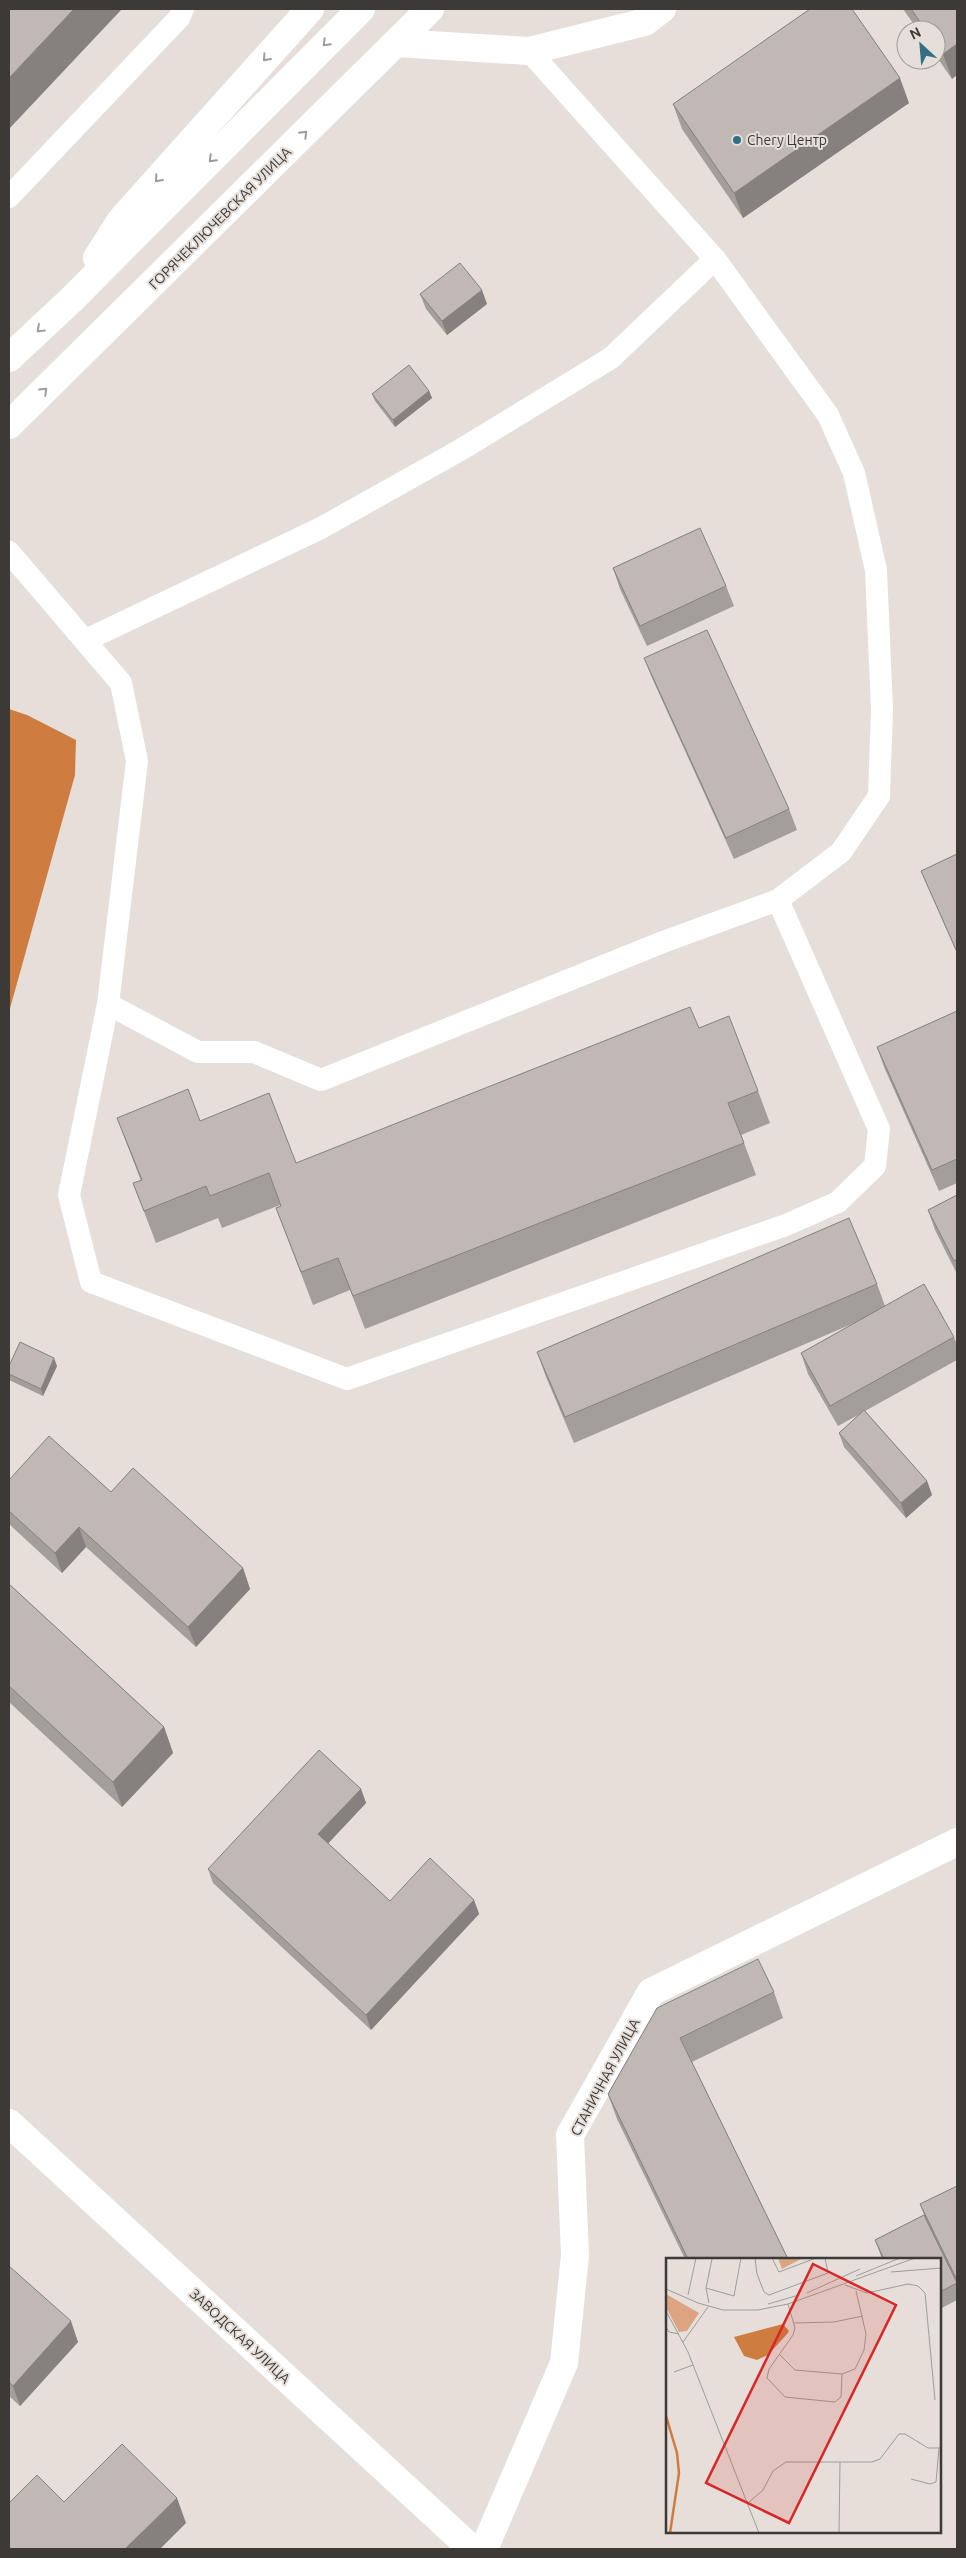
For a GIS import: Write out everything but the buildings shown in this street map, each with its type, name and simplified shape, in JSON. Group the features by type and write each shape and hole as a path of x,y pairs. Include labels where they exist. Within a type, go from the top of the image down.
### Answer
{"street":[{"path":"71,300 121,220 310,9"},
{"path":"9,358 71,300 361,9"},
{"name":"ГОРЯЧЕКЛЮЧЕВСКАЯ УЛИЦА","path":"9,425 430,9"},
{"path":"396,43 529,51 645,22 662,9"},
{"name":"СТАНИЧНАЯ УЛИЦА","path":"484,2549 564,2363 575,2255 570,2135 652,1992 957,1842"},
{"name":"ЗАВОДСКАЯ УЛИЦА","path":"9,2123 472,2549"}],"lane":[{"path":"9,198 179,18 183,9"},
{"path":"108,1004 198,1052 254,1052 321,1080 653,946 778,900 841,852 879,796 882,710 876,570 854,472 828,415 715,259 529,51"},
{"path":"86,640 320,528 462,449 611,358 715,259"},
{"path":"9,552 86,640 121,684 137,761 108,1004 68,1195 92,1282 347,1379 786,1225 838,1202 875,1166 879,1129 778,900"}],"shaded area":[{"path":"9,709 27,715 76,740 75,775 9,1012"}],"place":[{"name":"Chery Центр","path":"737,140"}]}
